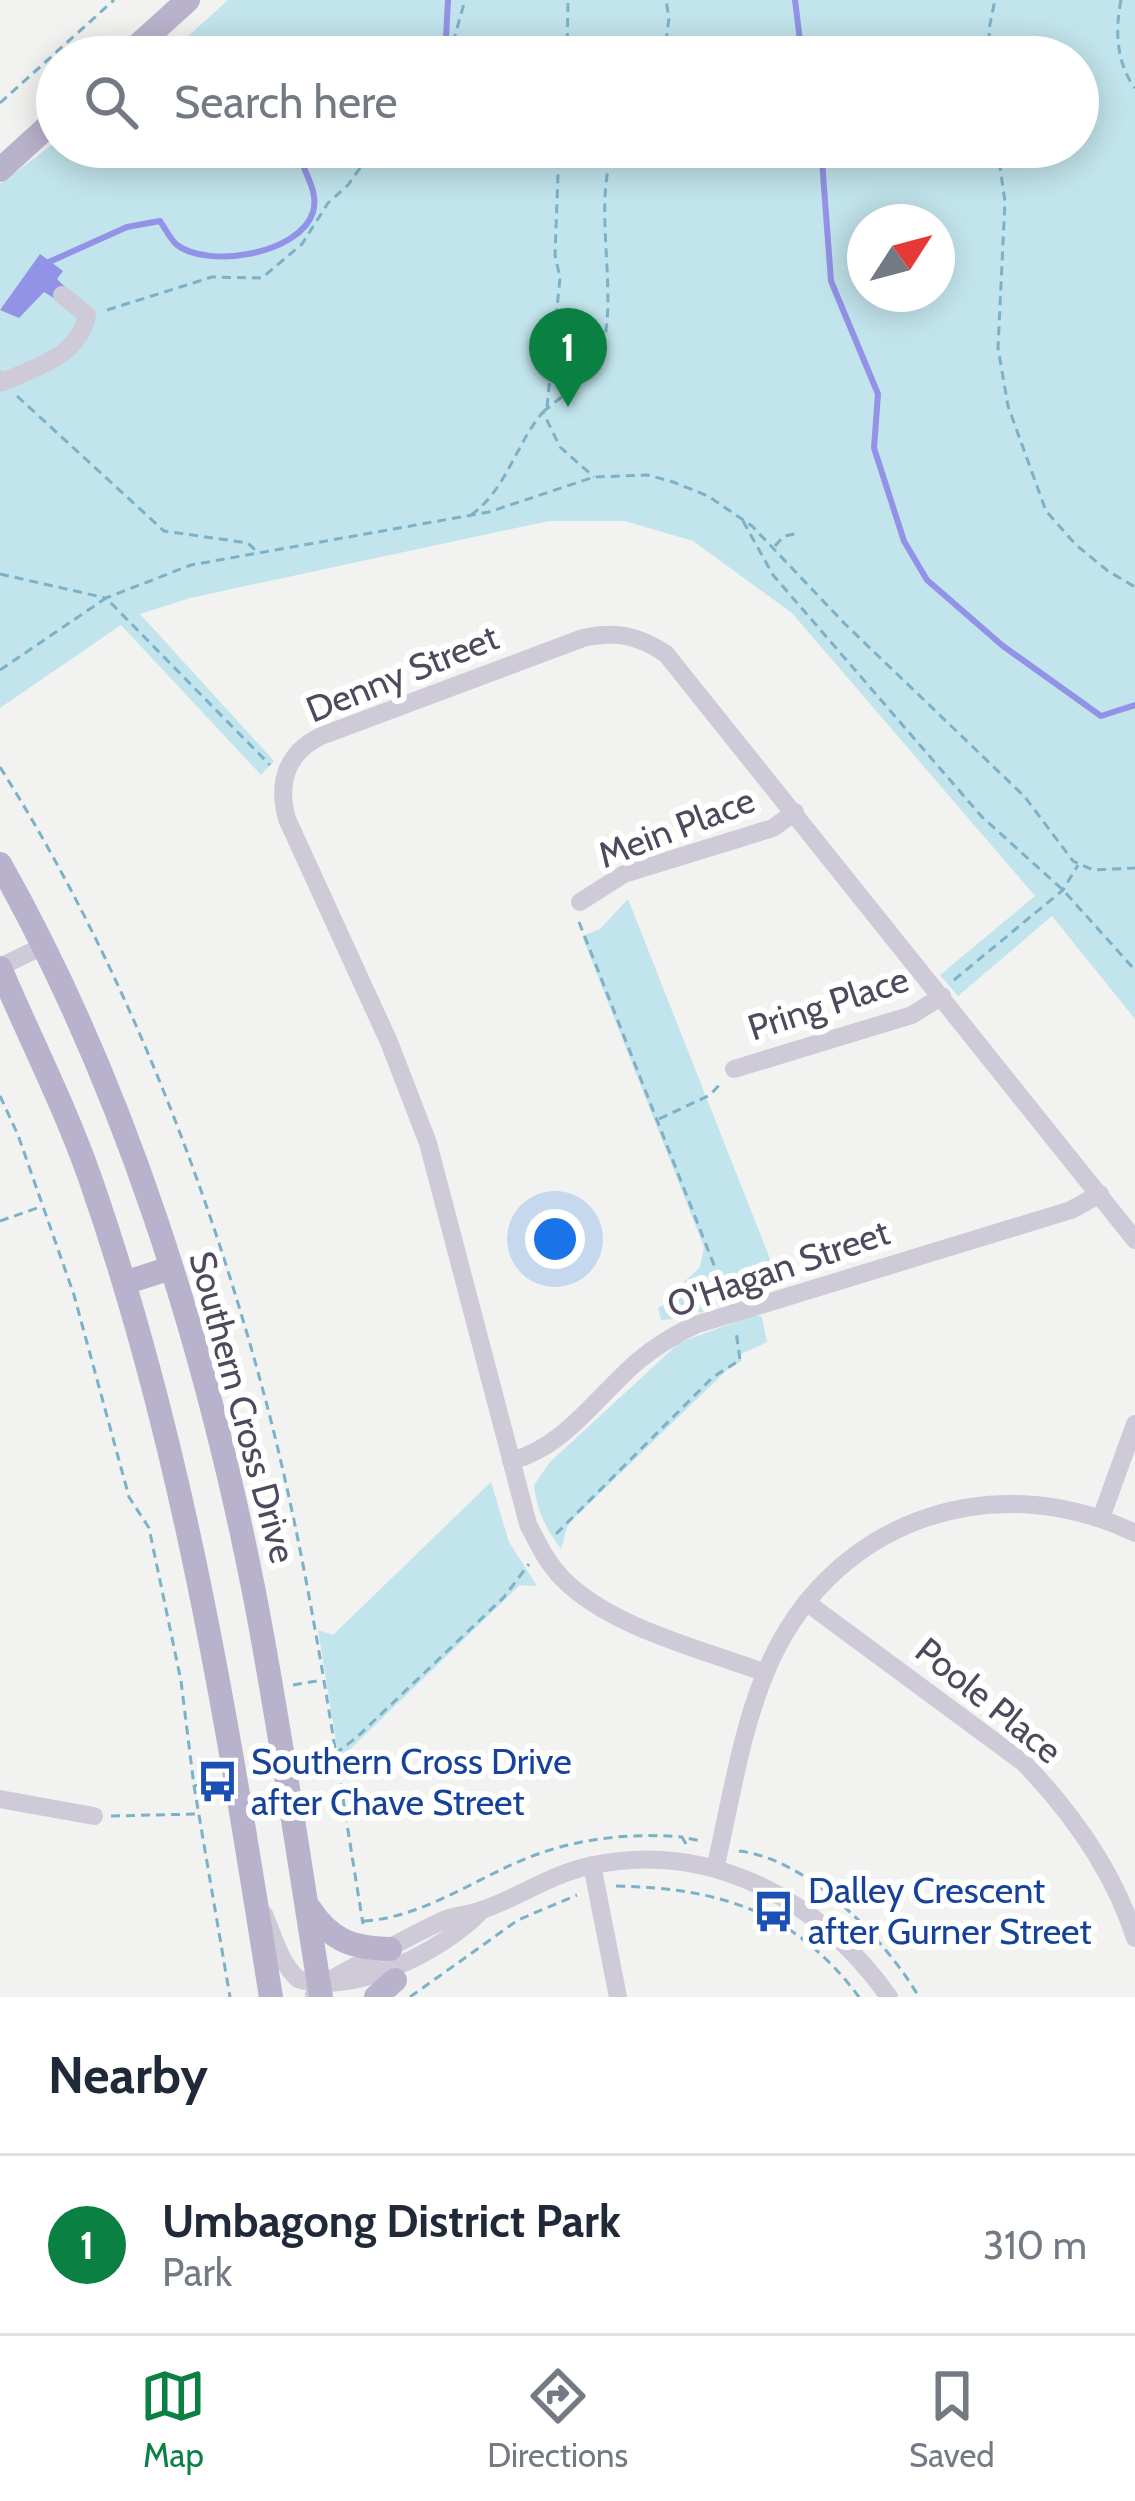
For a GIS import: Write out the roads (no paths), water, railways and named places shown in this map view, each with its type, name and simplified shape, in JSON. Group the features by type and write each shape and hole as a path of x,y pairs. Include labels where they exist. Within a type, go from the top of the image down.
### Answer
{"main road":[{"path":"148,36 188,0"},
{"path":"0,170 36,137"},
{"name":"Southern Cross Drive","path":"0,864 43,946 98,1073 171,1268 205,1379 246,1555 317,1994"},
{"path":"0,968 89,1174 173,1455 196,1558 271,1997"},
{"path":"124,1283 171,1268"},
{"path":"305,1902 331,1935 379,1948"}],"street":[{"path":"2,381 71,349 85,330 87,315 62,295"},
{"name":"Denny Street","path":"511,1461 428,1143 397,1058 282,800 284,779 296,753 321,736 583,638 621,633 666,653 1135,1240"},
{"name":"Mein Place","path":"580,902 624,874 773,828 795,812"},
{"path":"0,968 43,946"},
{"name":"Pring Place","path":"734,1069 912,1015 940,994"},
{"name":"O'Hagan Street","path":"511,1461 532,1456 553,1443 666,1339 733,1312 1071,1210 1100,1194"},
{"path":"1102,1518 1135,1424"},
{"path":"511,1461 528,1524 565,1582 592,1603 765,1673"},
{"path":"715,1869 765,1673 806,1602 861,1550 916,1521 949,1510 1024,1502 1102,1518 1135,1533"},
{"name":"Poole Place","path":"806,1602 991,1737 1037,1777 1090,1844 1125,1905 1135,1938"},
{"path":"0,1799 94,1816"},
{"path":"317,1994 379,1948 448,1918 482,1911 548,1877 592,1865 653,1860 715,1869 758,1883 798,1904 850,1947 889,1997"},
{"path":"592,1865 618,1997"},
{"path":"255,1894 295,1977 317,1994 343,1996 393,1992 482,1911"}],"water":[{"path":"40,254 63,271 57,279 66,288 57,300 44,292 19,318 0,310"}],"waterway":[{"path":"446,36 448,0"},
{"path":"795,0 799,36"},
{"path":"49,262 127,227 160,221 174,243 191,252 231,256 273,247 305,226 313,212 314,195 304,168"},
{"path":"823,168 831,281 878,394 874,448 904,541 927,580 1003,646 1101,716 1135,705"}],"place":[{"name":"Umbagong District Park","path":"568,407"},
{"name":"Southern Cross Drive after Chave Street","path":"217,1782"},
{"name":"Dalley Crescent after Gurner Street","path":"774,1911"}]}
